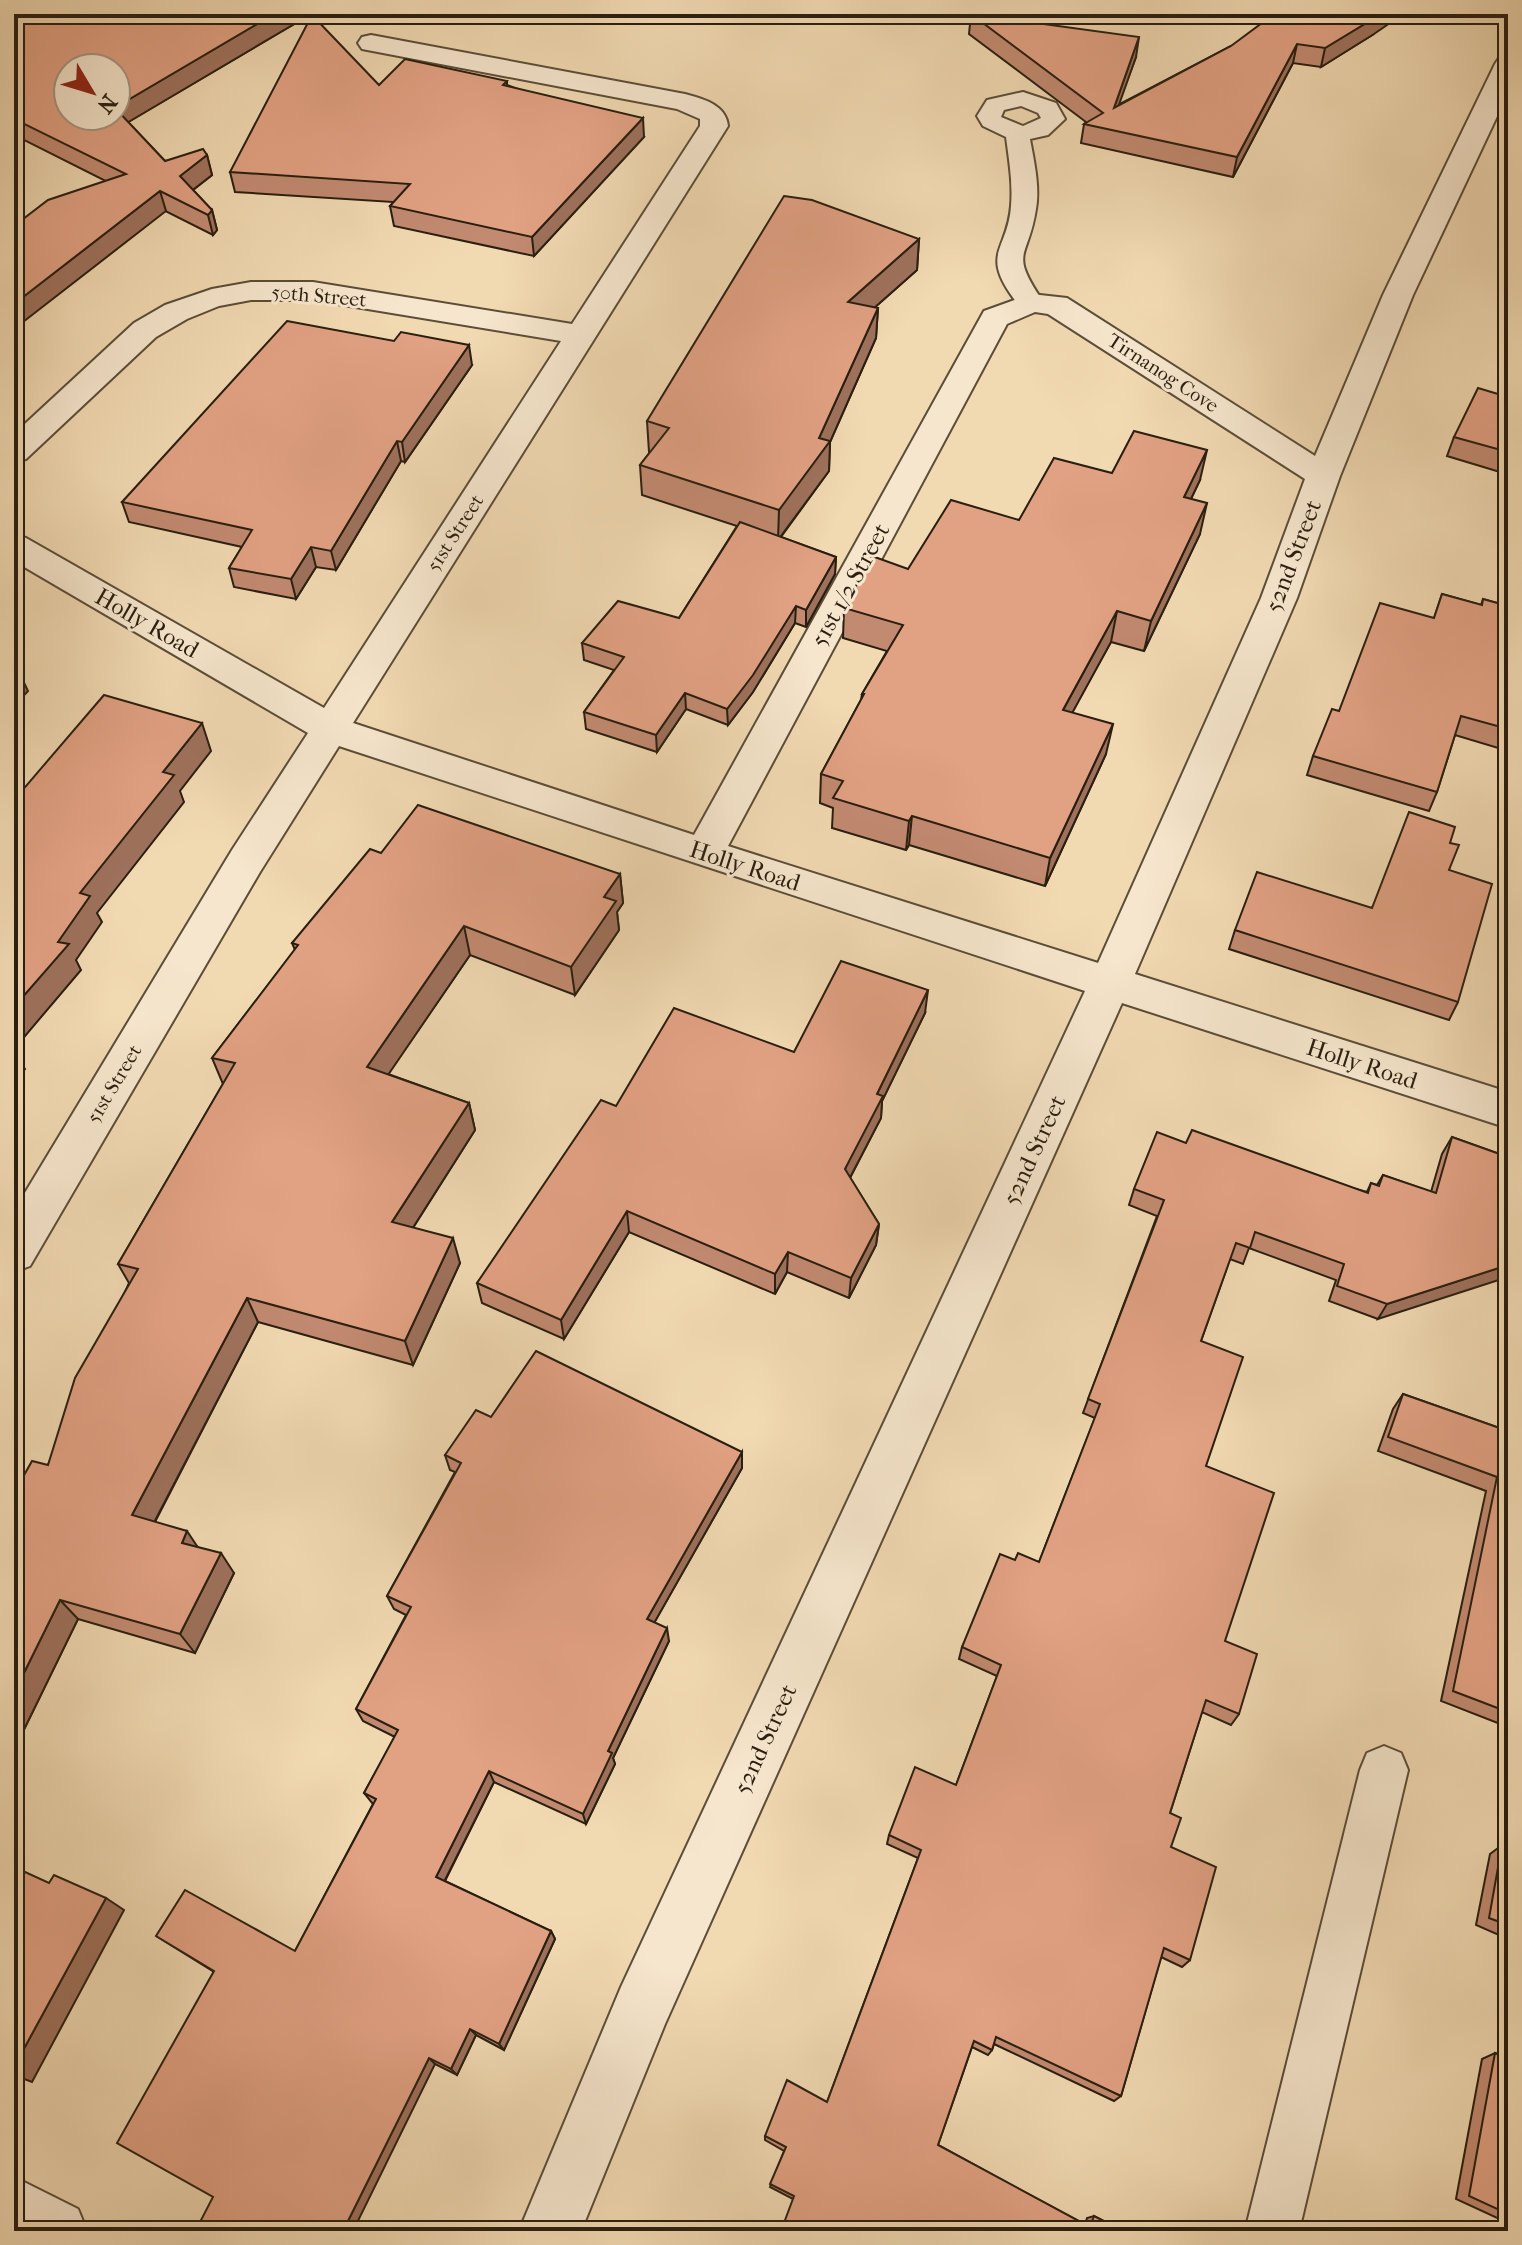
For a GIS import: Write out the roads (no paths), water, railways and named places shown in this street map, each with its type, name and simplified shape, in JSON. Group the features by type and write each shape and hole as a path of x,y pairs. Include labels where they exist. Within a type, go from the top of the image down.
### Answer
{"street":[{"name":"51st Street","path":"14,1252 246,861 714,126 713,115 685,102 371,43"},
{"name":"52nd Street","path":"550,2231 642,2008 1110,983 1279,598 1323,476 1398,295 1508,64"},
{"name":"50th Street","path":"14,452 145,330 176,312 212,298 251,291 313,291 581,335"},
{"name":"Tirnanog Cove","path":"1031,303 1056,305 1323,476"},
{"name":"51st 1/2 Street","path":"704,853 995,318 1031,303"},
{"name":"Holly Road","path":"14,546 330,729 704,853 1508,1110"},
{"path":"14,2208 56,2231"}],"lane":[{"path":"1017,132 1024,179 1024,209 1009,252 1013,279 1031,303"},
{"path":"1272,2231 1384,1770"}]}
